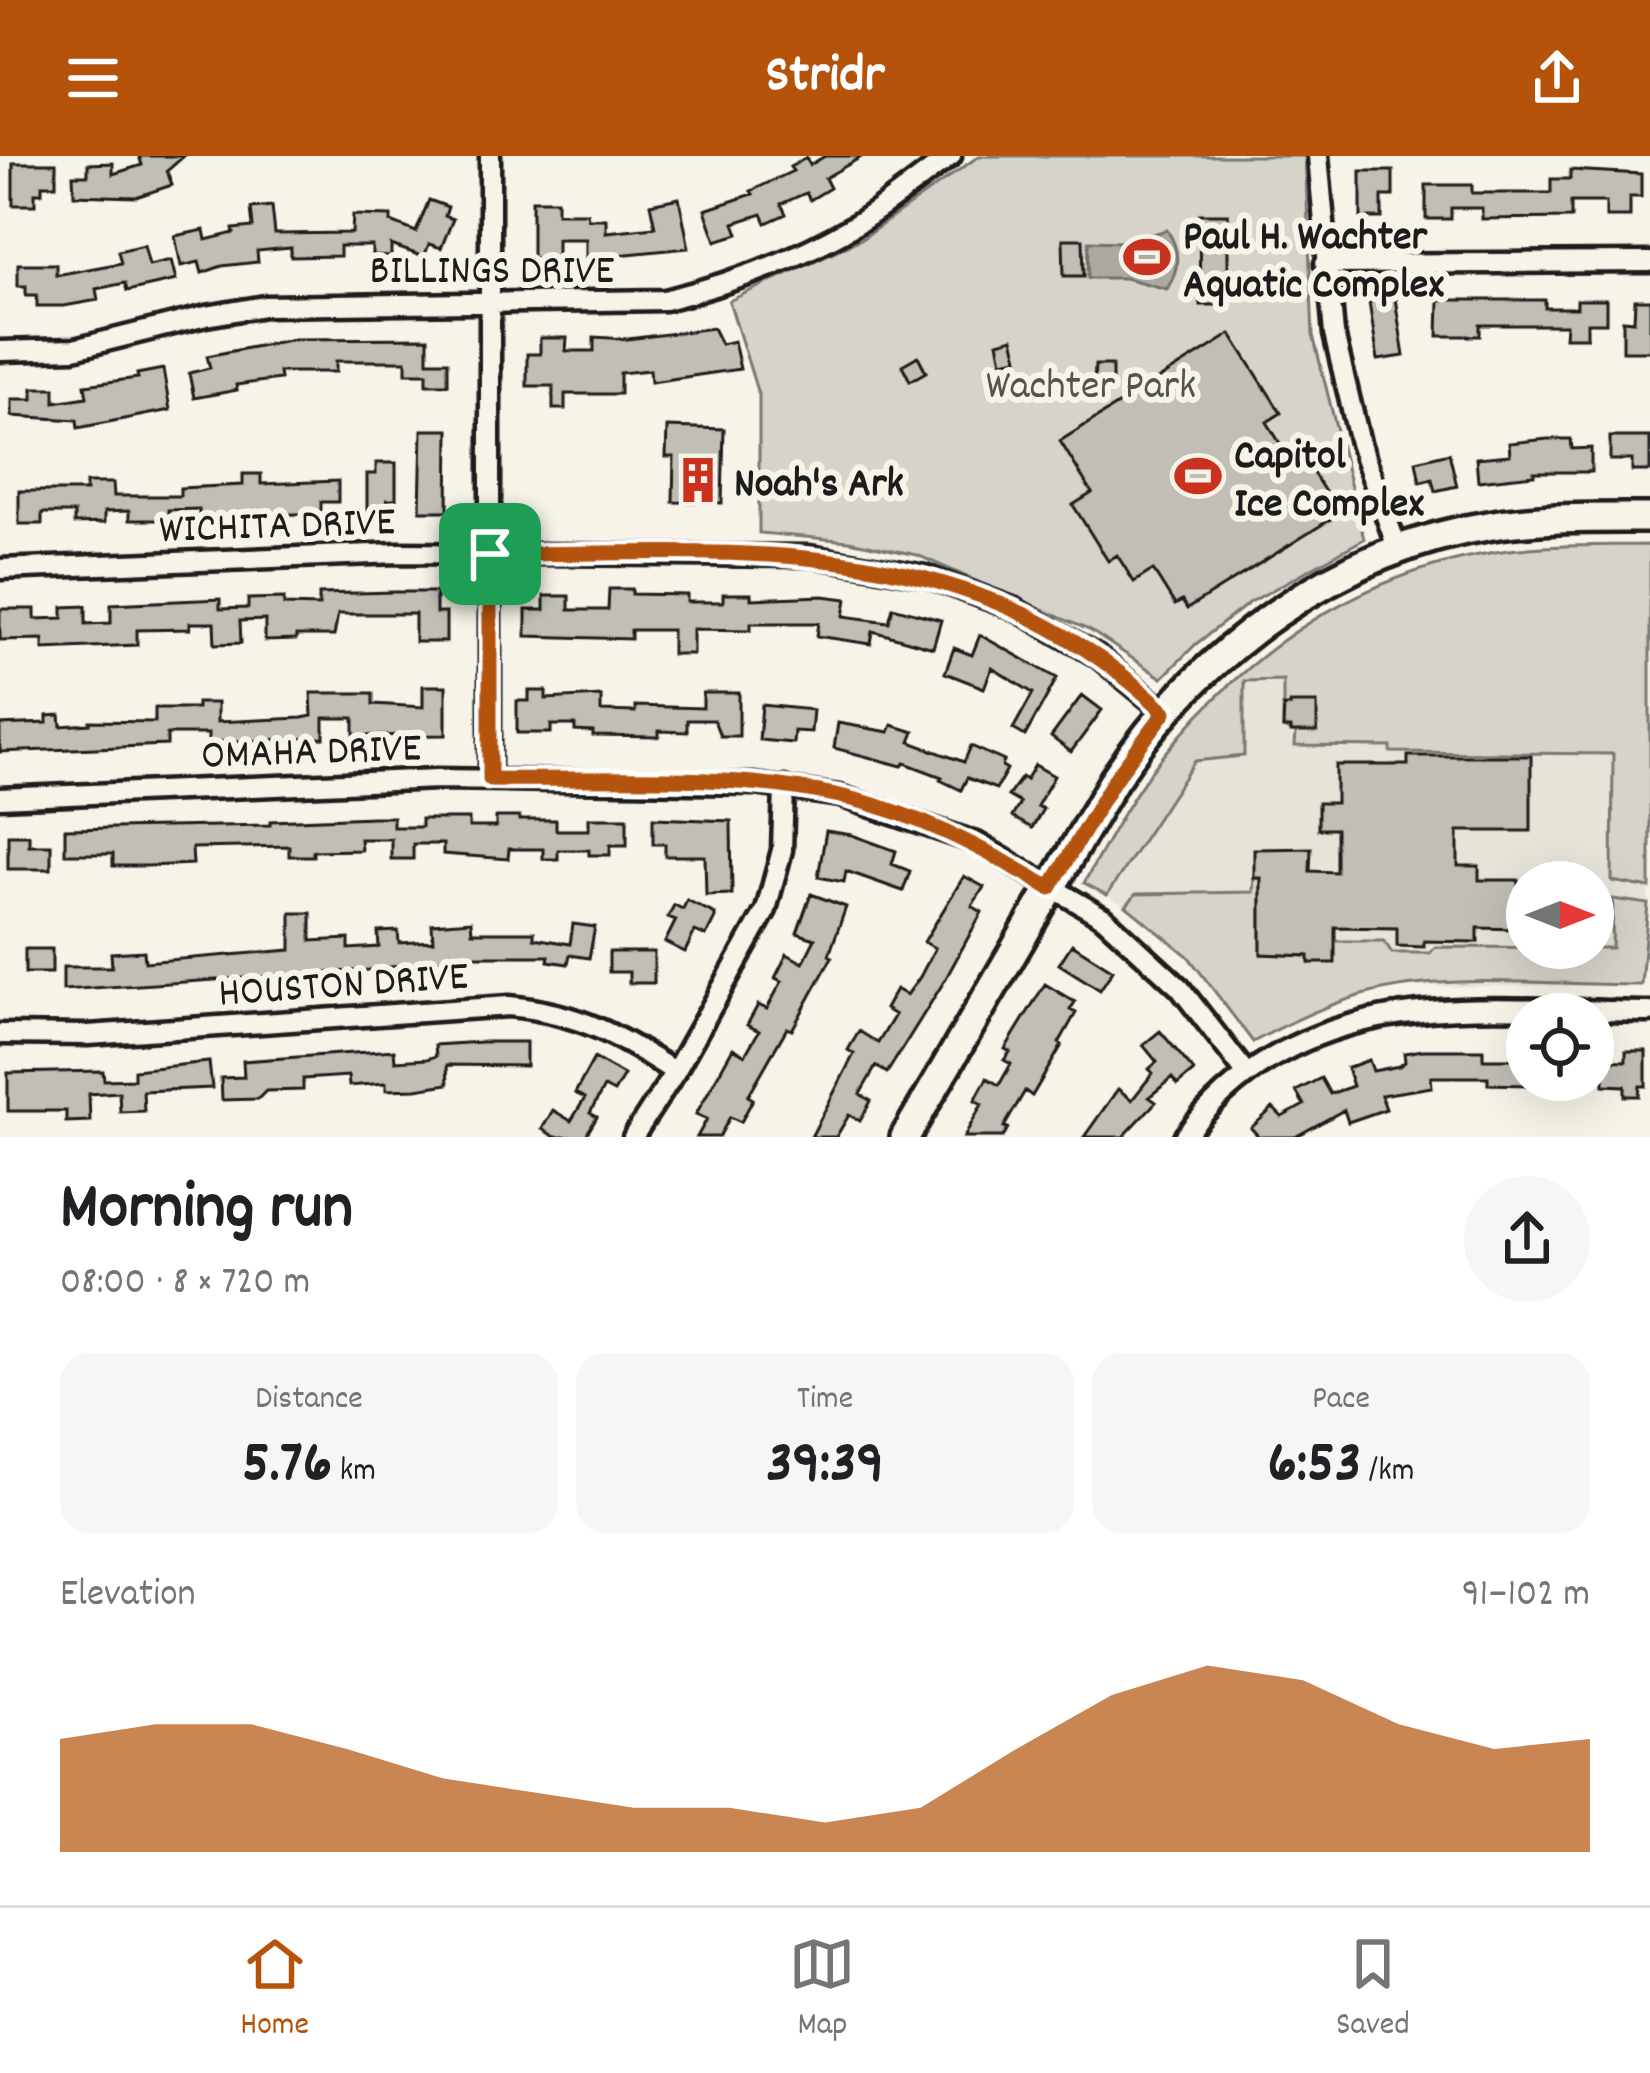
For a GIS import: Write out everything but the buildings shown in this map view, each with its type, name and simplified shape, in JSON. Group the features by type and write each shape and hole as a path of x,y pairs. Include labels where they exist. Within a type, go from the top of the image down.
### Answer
{"street":[{"path":"490,156 490,779"},
{"name":"BILLINGS DRIVE","path":"0,351 74,350 265,306 490,301 638,304 723,286 764,271 857,224 951,156"},
{"path":"1318,156 1334,334 1360,443 1398,550"},
{"path":"1325,265 1650,262"},
{"path":"905,1137 1121,769 1165,712 1231,647 1335,579 1398,550 1457,532 1522,521 1650,518"},
{"name":"WICHITA DRIVE","path":"0,569 398,553 810,556 880,566 971,591 1057,631 1135,684 1165,712"},
{"name":"OMAHA DRIVE","path":"0,798 490,779 784,787 882,808 977,843 1104,917 1180,988 1246,1073"},
{"path":"633,1137 766,910 782,850 784,787"},
{"name":"HOUSTON DRIVE","path":"0,1034 88,1035 509,1006 572,1016 602,1027 675,1072"},
{"path":"1184,1137 1246,1073 1319,1034 1411,1010 1650,1012"}],"shaded area":[{"path":"1167,230 1177,259 1167,289 1125,278 1088,278 1089,241 1124,242"},
{"path":"1650,545 1650,886 1641,985 1397,987 1301,1016 1253,1042 1214,987 1169,938 1084,883 1148,776 1197,715 1239,673 1293,630 1379,584 1529,547"}],"green space":[{"name":"Wachter Park","path":"979,156 1305,156 1313,335 1364,539 1249,603 1162,678 1091,631 917,555 849,541 759,533 759,397 729,301 863,238"},
{"path":"1650,545 1650,888 1614,881 1613,754 1295,746 1296,733 1283,728 1283,680 1244,681 1244,756 1195,761 1107,895 1084,883 1141,786 1184,731 1259,658 1301,628 1392,580 1442,564 1495,552"},
{"path":"1254,878 1261,878 1261,954 1309,956 1310,963 1335,941 1384,941 1392,953 1430,953 1435,947 1506,947 1506,969 1614,969 1614,899 1648,904 1641,985 1488,982 1399,987 1324,1008 1253,1042 1188,956 1126,906 1136,894 1253,892"}],"place":[{"name":"Paul H. Wachter Aquatic Complex","path":"1147,257"},
{"name":"Capitol Ice Complex","path":"1198,476"},
{"name":"Noah's Ark","path":"698,480"}],"route":[{"path":"490,554 810,556 926,576 1015,609 1057,631 1135,684 1165,712 1114,780 1050,888 977,843 840,796 754,784 490,779 490,554"}]}
